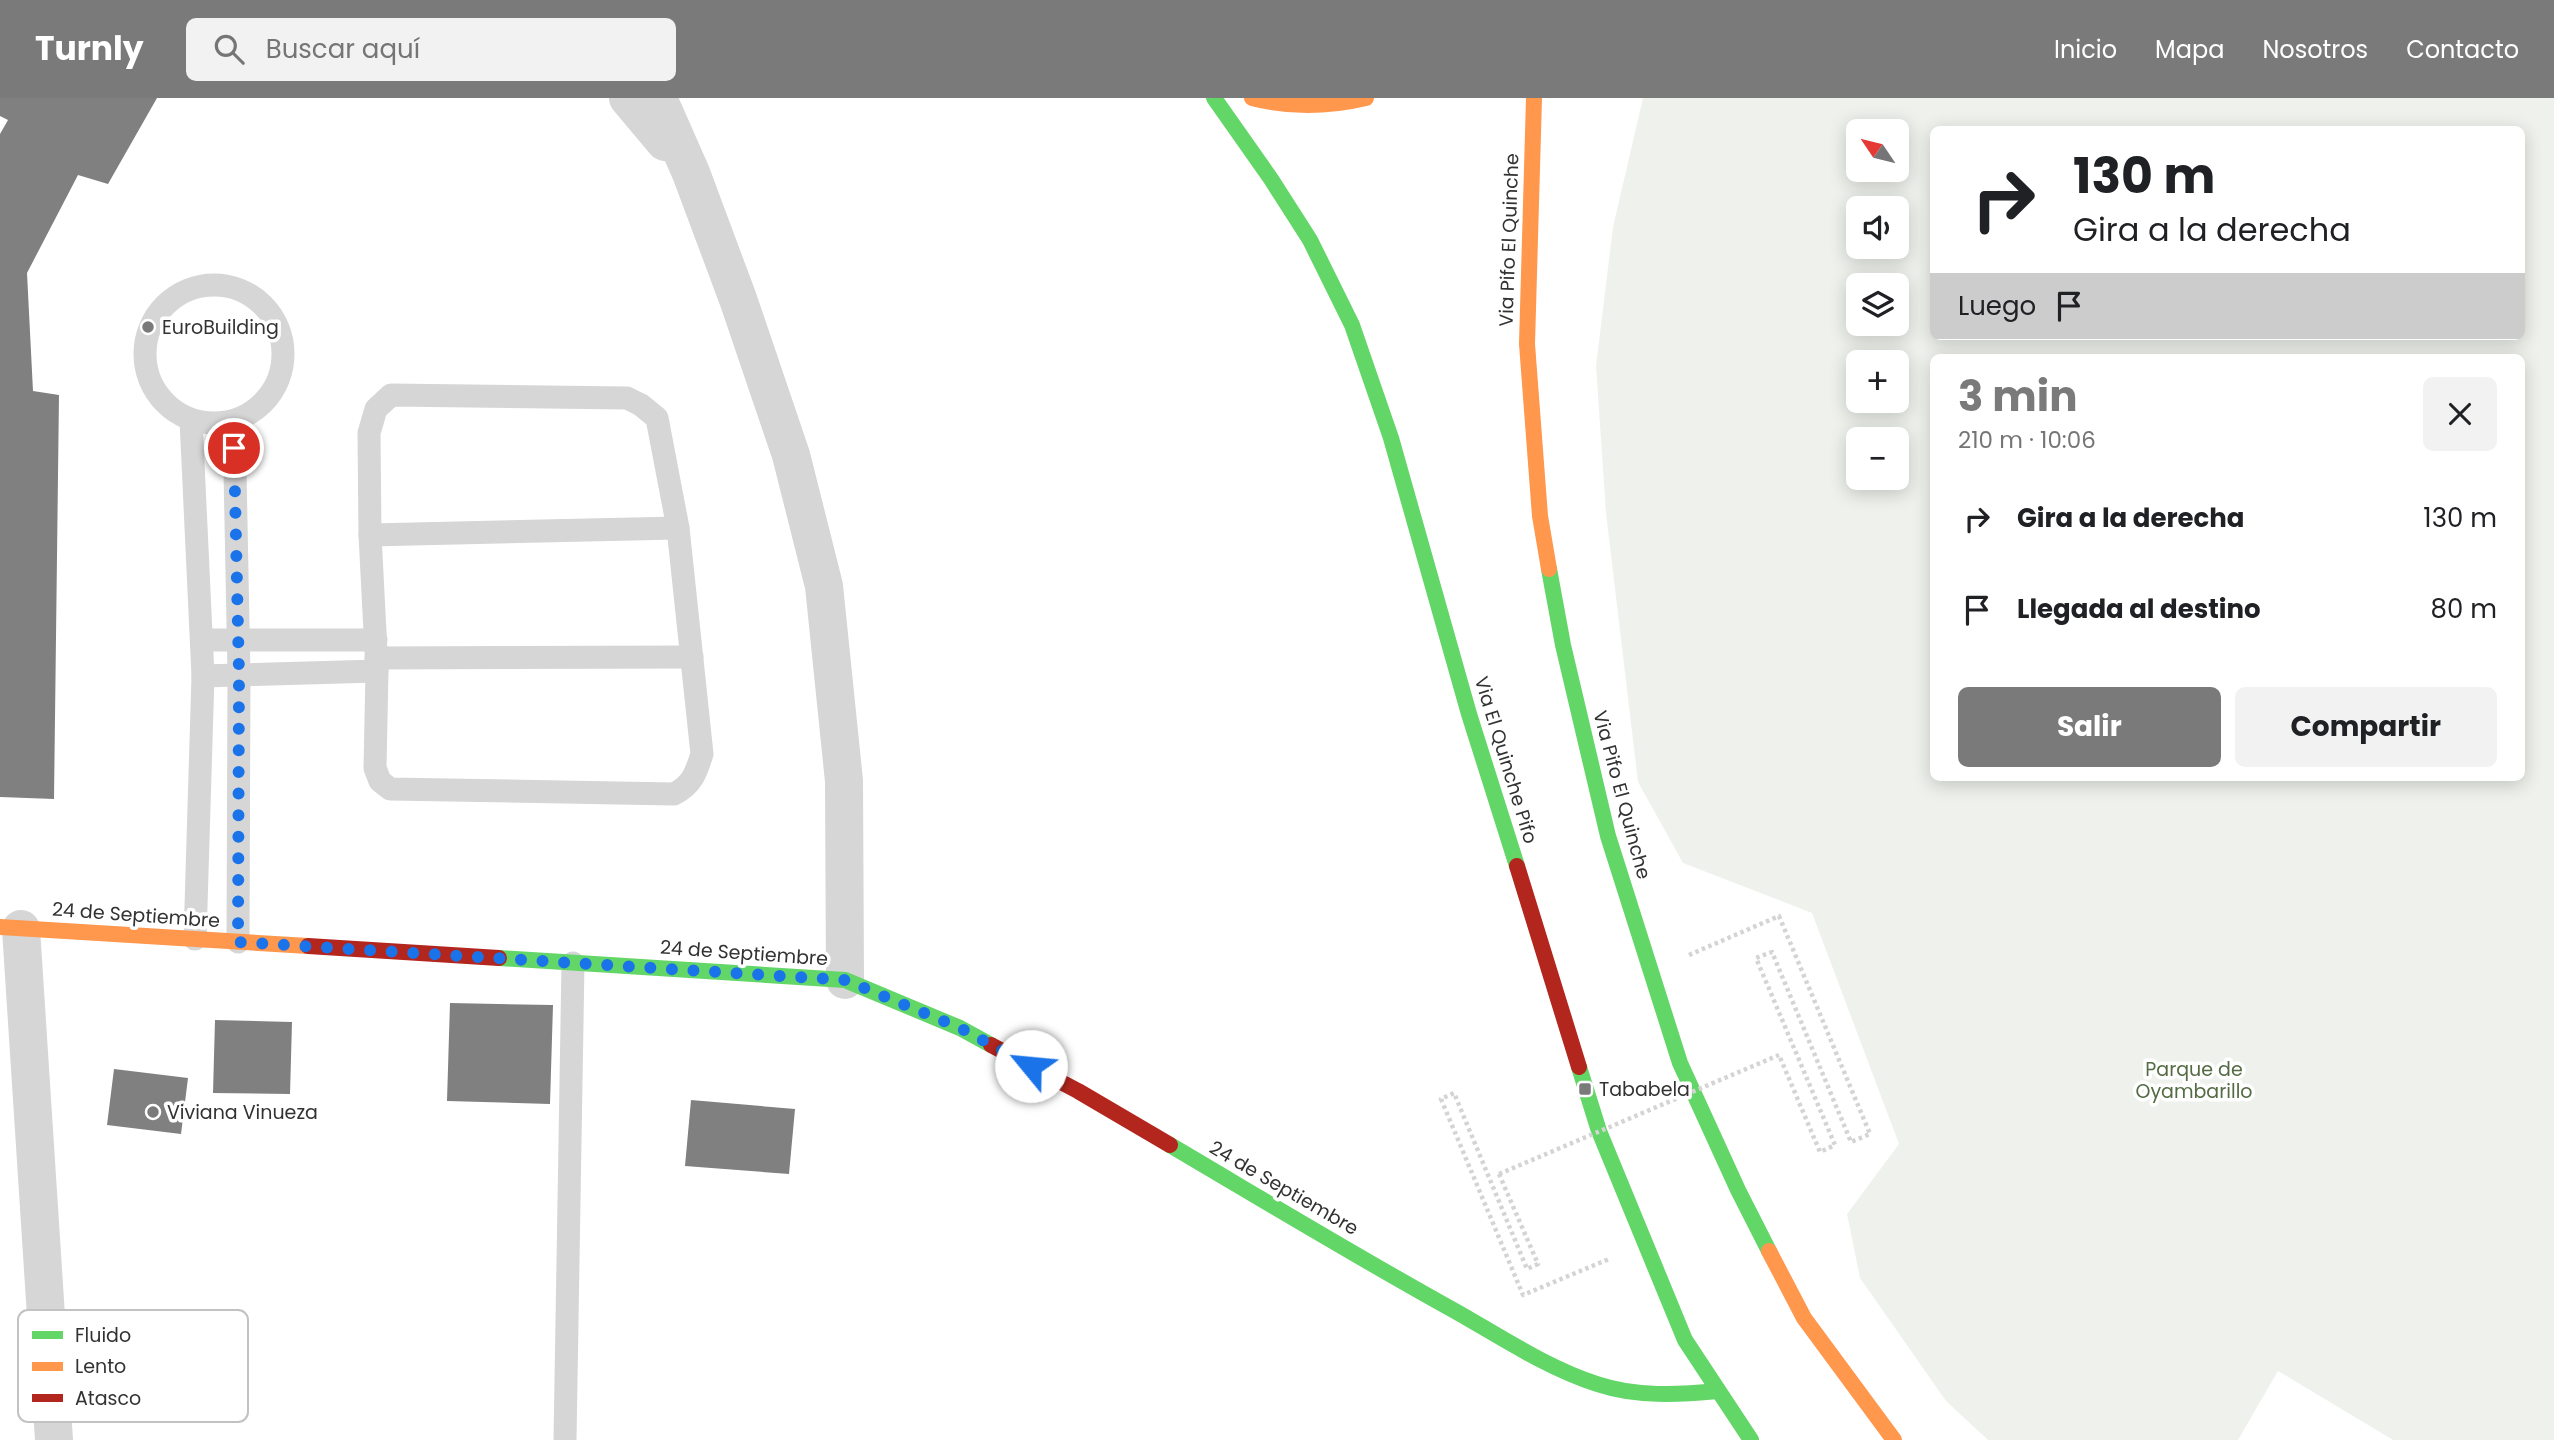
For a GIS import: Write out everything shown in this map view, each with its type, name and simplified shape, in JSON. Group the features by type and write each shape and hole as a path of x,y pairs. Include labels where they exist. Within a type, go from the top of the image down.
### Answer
{"main road":[{"name":"Via El Quinche Pifo","path":"1214,98 1310,240 1352,325 1391,438 1469,714 1595,1121 1685,1340 1751,1440"},
{"path":"1252,98 1266,102 1344,104 1366,98"},
{"name":"Via Pifo El Quinche","path":"1534,98 1527,344 1541,516 1563,645 1608,836 1680,1063 1749,1213 1804,1318 1894,1440"},
{"name":"24 de Septiembre","path":"10,928 845,980 960,1028 1078,1091 1394,1277 1560,1370 1600,1385 1639,1393 1676,1395 1718,1391"}],"street":[{"path":"628,98 691,173"},
{"path":"658,98 691,173 738,299 791,455 824,586 844,780 845,980"},
{"path":"10,928 43,1310"},
{"path":"52,1422 54,1440"}],"lane":[{"path":"216,285 237,289 256,299 271,314 281,334 283,355 280,377 269,395 254,411 234,421 213,424 191,420 172,410 158,394 148,374 145,354 149,332 159,313 175,298 195,288 216,285"},
{"path":"391,395 627,398 657,418 678,528 702,754 696,775 687,788 674,794 390,789 380,781 374,768 376,656 370,535 369,433 376,409 391,395"},
{"path":"191,420 203,676 195,939"},
{"path":"234,421 239,674 238,942"},
{"path":"370,535 678,528"},
{"path":"202,640 237,640 376,656 692,657"},
{"path":"203,676 239,674 376,656"},
{"path":"565,1440 573,963"}],"path":[{"path":"1645,1244 1523,1295 1441,1099 1454,1093 1527,1269 1538,1264 1499,1174 1779,1055 1820,1152 1835,1145 1756,958 1772,952 1851,1142 1870,1134 1779,916 1651,971"}],"green space":[{"name":"Parque de Oyambarillo","path":"1643,98 2554,98 2554,1440 2393,1440 2278,1371 2238,1440 1988,1440 1946,1401 1860,1278 1847,1214 1899,1144 1812,913 1683,863 1638,782 1606,513 1596,366 1613,227"}],"building":[{"path":"0,98 157,98 108,184 78,175 27,273 33,391 59,395 54,799 0,797 0,134 8,120 0,116"},
{"path":"450,1003 553,1005 550,1104 447,1101"},
{"path":"215,1020 292,1022 290,1094 213,1093"},
{"path":"114,1069 188,1078 181,1134 107,1125"},
{"path":"691,1100 795,1109 789,1174 685,1166"}],"traffic: fast":[{"path":"1214,98 1310,240 1352,325 1391,438 1469,714 1517,866"},
{"path":"1549,569 1563,645 1608,836 1680,1063 1769,1251"},
{"path":"499,958 845,980 960,1028 991,1045"},
{"path":"1579,1067 1599,1131 1685,1340 1751,1440"},
{"path":"1170,1145 1383,1271 1560,1370 1597,1384 1642,1393 1718,1391"}],"traffic: slow":[{"path":"1252,98 1309,105 1366,98"},
{"path":"1534,98 1527,344 1540,516 1549,569"},
{"path":"0,927 308,946"},
{"path":"1769,1251 1804,1318 1894,1440"}],"traffic: jam":[{"path":"1517,866 1579,1067"},
{"path":"308,946 499,958"},
{"path":"991,1045 1078,1091 1170,1145"}],"place":[{"name":"EuroBuilding","path":"148,327"},
{"name":"Tababela","path":"1585,1089"},
{"name":"Viviana Vinueza","path":"153,1112"}],"route":[{"path":"234,448 239,674 238,942 845,980 960,1028 1031,1066"}]}
